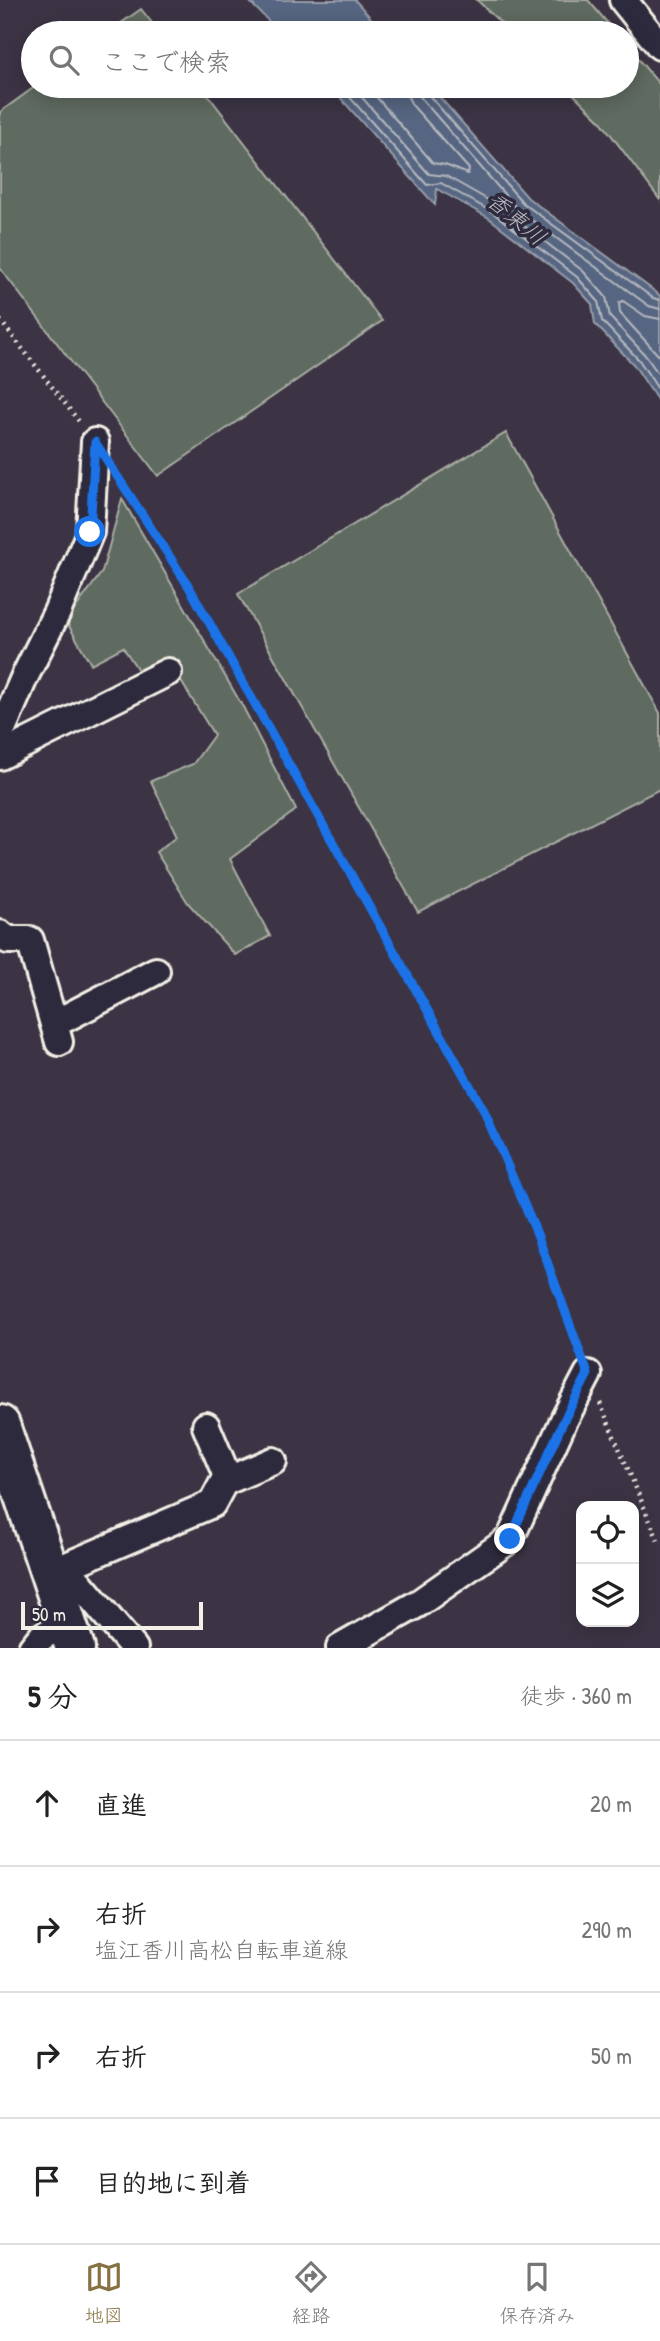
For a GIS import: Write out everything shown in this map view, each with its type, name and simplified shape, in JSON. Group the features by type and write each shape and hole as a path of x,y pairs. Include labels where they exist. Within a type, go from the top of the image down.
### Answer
{"street":[{"path":"623,0 660,46"},
{"path":"0,734 57,612 90,532 95,442"},
{"path":"0,756 168,672"},
{"path":"0,934 8,940 30,940 57,1033 156,971"},
{"path":"340,1648 419,1603 510,1539 588,1374"},
{"path":"57,1569 212,1504 228,1476 206,1426"},
{"path":"3,1443 57,1569 70,1635 40,1638 32,1648"},
{"path":"224,1482 273,1461"},
{"path":"57,1569 134,1648"}],"path":[{"path":"0,320 95,442 188,585 483,1109 537,1234 588,1374 660,1545"}],"green space":[{"path":"477,0 588,0 606,21 499,21"},
{"path":"141,9 150,21 124,21"},
{"path":"639,60 660,85 660,200 599,119 577,98 639,98"},
{"path":"21,97 210,98 382,321 158,476 0,268 0,112"},
{"path":"506,433 660,713 660,789 418,912 238,594"},
{"path":"122,499 243,707 296,810 230,859 270,936 235,955 188,903 156,852 177,836 151,781 193,764 214,735 179,678 160,664 142,676 123,647 91,664 66,621 102,572"}],"water":[{"path":"248,0 355,0 373,21 268,21"},
{"name":"香東川","path":"341,98 440,98 528,198 657,293 660,296 660,404 634,365 595,324 592,304 573,283 489,218 437,189 435,205"}],"route":[{"path":"90,532 95,442 188,585 428,1008 483,1109 537,1234 588,1374 510,1539"}]}
